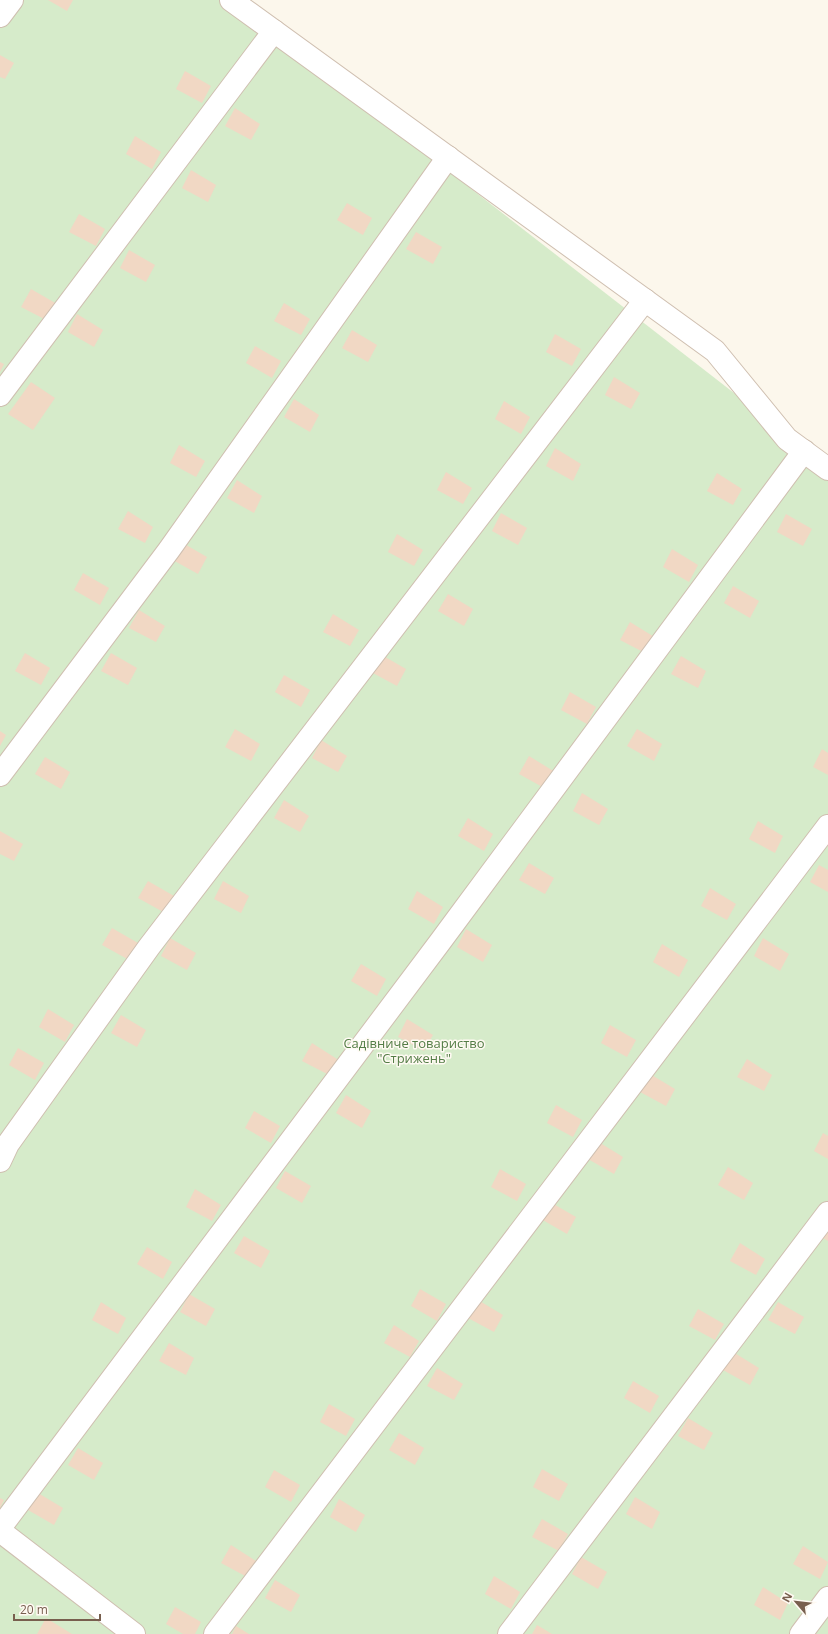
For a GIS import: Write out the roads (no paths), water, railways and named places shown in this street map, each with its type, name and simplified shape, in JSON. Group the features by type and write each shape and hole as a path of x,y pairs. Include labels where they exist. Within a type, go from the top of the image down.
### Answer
{"street":[{"path":"0,16 12,0"},
{"path":"231,0 715,351 787,439 828,469"},
{"path":"0,395 274,31"},
{"path":"0,775 169,550 448,157"},
{"path":"0,1161 8,1144 149,947 645,300"},
{"path":"0,1528 440,942 804,452"},
{"path":"215,1634 828,826"},
{"path":"509,1634 828,1213"},
{"path":"0,1531 134,1634"},
{"path":"801,1634 828,1598"}],"park label":[{"name":"Садівниче товариство \"Стрижень\"","path":"414,1050"}]}
